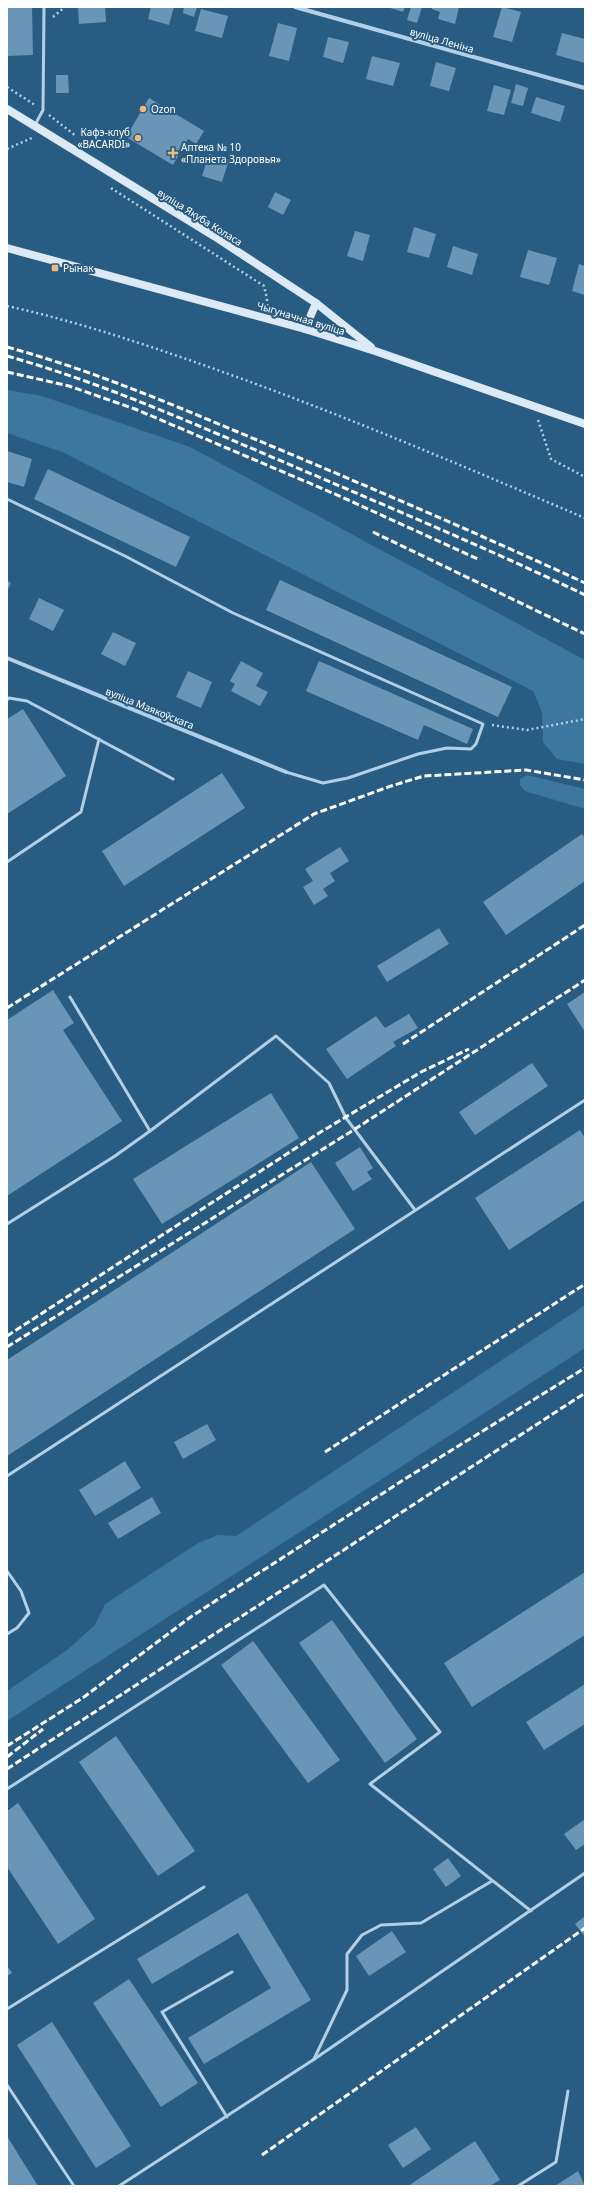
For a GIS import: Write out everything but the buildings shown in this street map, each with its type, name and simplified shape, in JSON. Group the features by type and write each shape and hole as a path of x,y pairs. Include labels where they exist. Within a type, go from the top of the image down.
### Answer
{"street":[{"name":"вуліца Леніна","path":"295,7 585,88"},
{"name":"вуліца Якуба Коласа","path":"7,109 214,236 316,303 375,351"},
{"name":"Чыгуначная вуліца","path":"7,248 305,329 375,351 585,424"},
{"path":"305,329 316,303"},
{"name":"вуліца Маякоўскага","path":"7,658 286,772"}],"lane":[{"path":"34,126 43,110 44,7"},
{"path":"7,499 125,556 233,613 483,724 476,744 471,749 447,748 418,754 348,778 323,784 286,772"},
{"path":"7,700 10,698 27,701 174,779"},
{"path":"7,862 81,812 99,739"},
{"path":"70,997 150,1131"},
{"path":"7,1224 115,1156 276,1036 329,1083 346,1118 415,1210"},
{"path":"7,1476 585,1100"},
{"path":"7,1571 21,1591 29,1613 17,1628 7,1634"},
{"path":"7,1789 324,1585 440,1732 370,1784 531,1911"},
{"path":"119,2186 313,2060 585,1873"},
{"path":"313,2060 347,1990 346,1954 362,1935 382,1925 421,1923 492,1881"},
{"path":"7,2008 204,1888"},
{"path":"227,2117 162,2012 232,1972"},
{"path":"7,2085 74,2186"},
{"path":"518,2186 556,2162 568,2091"}],"path":[{"path":"7,87 43,110"},
{"path":"7,149 32,138"},
{"path":"7,306 45,314 174,354 294,398 585,518"},
{"path":"537,416 551,459 585,477"},
{"path":"483,724 527,730 585,719"}],"shaded area":[{"path":"7,390 42,396 190,447 585,660 585,764 557,759 543,742 542,712 533,691 62,452 7,433"},
{"path":"527,775 585,789 585,809 525,791 520,785 520,779"},
{"path":"585,1305 585,1348 7,1721 7,1691 67,1650 95,1625 105,1604 198,1543 218,1535 236,1536"}],"railway":[{"path":"7,347 40,356 103,378 164,402 422,510 585,583"},
{"path":"7,356 113,391 183,419 436,528 585,595"},
{"path":"7,372 69,386 135,409 335,494 480,560"},
{"path":"373,532 585,634"},
{"path":"7,1008 314,814 391,786 424,776 526,770 585,780"},
{"path":"403,1044 585,925"},
{"path":"7,1347 355,1129 585,980"},
{"path":"7,1336 319,1133 421,1072 469,1049"},
{"path":"325,1452 585,1284"},
{"path":"7,1746 84,1697 192,1616 408,1477 585,1368"},
{"path":"7,1769 585,1393"},
{"path":"7,1757 43,1729"},
{"path":"262,2155 585,1928"}],"place":[{"name":"Ozon","path":"143,109"},
{"name":"Кафэ-клуб «BACARDI»","path":"138,138"},
{"name":"Аптека № 10 «Планета Здоровья»","path":"173,153"},
{"name":"Рынак","path":"55,268"}]}
